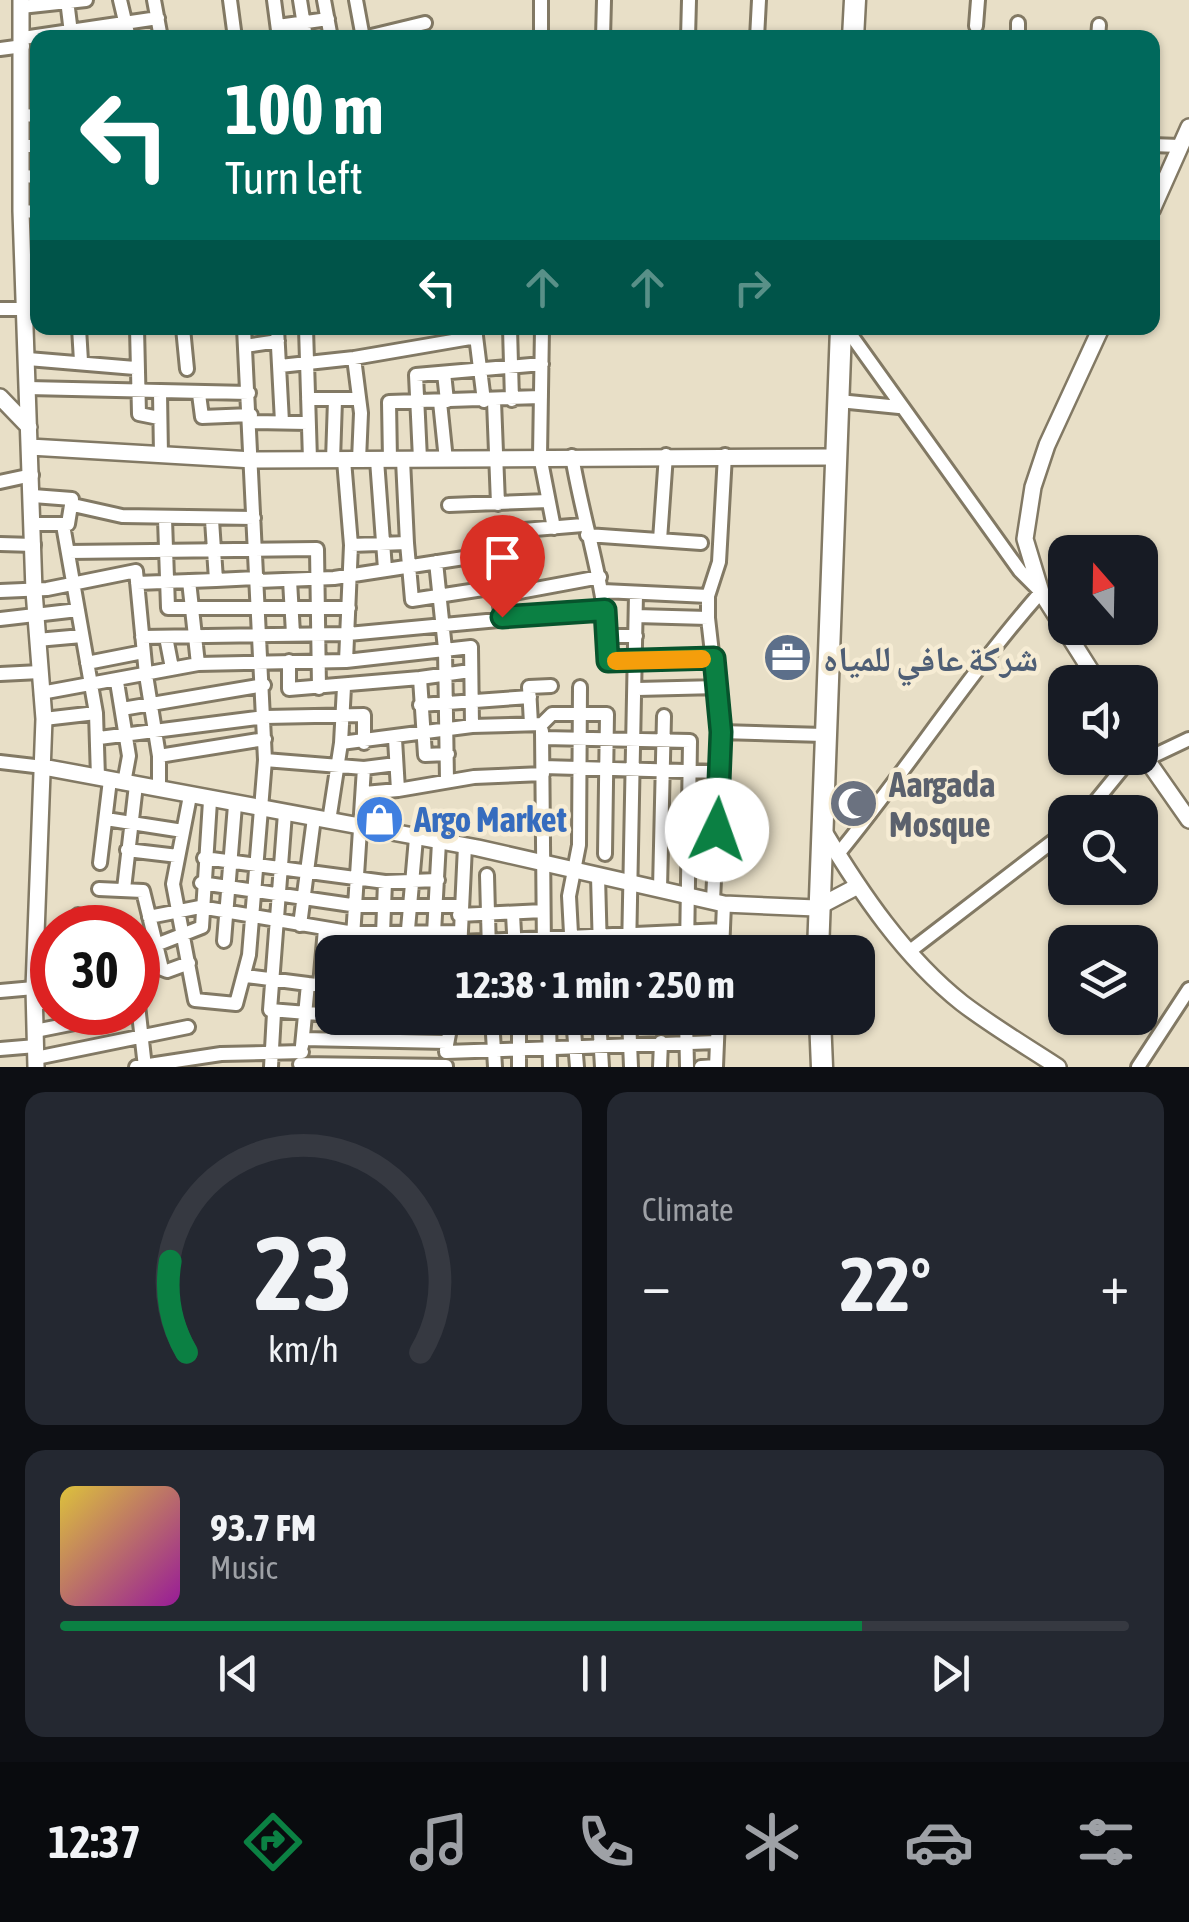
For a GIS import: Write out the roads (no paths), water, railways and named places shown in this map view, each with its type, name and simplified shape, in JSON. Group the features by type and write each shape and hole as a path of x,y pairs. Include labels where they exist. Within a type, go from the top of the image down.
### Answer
{"main road":[{"path":"853,30 854,0"},
{"path":"817,935 834,456 844,335"},
{"path":"821,1035 822,1067"}],"street":[{"path":"29,212 30,115 21,4 86,0"},
{"path":"120,0 127,30 158,18"},
{"path":"154,0 160,30"},
{"path":"230,0 234,30"},
{"path":"274,0 278,30"},
{"path":"300,0 305,30"},
{"path":"324,0 330,30"},
{"path":"356,0 362,30"},
{"path":"540,0 542,30"},
{"path":"604,0 604,30"},
{"path":"688,30 689,0"},
{"path":"757,30 759,0"},
{"path":"976,26 978,0"},
{"path":"67,1 72,30"},
{"path":"283,30 328,18"},
{"path":"396,30 425,23"},
{"path":"0,49 27,50"},
{"path":"1160,191 1189,128"},
{"path":"1160,145 1179,146"},
{"path":"30,296 26,309 34,590 44,719 38,905"},
{"path":"0,309 26,309"},
{"path":"79,335 81,362"},
{"path":"137,335 135,368 140,416 160,418"},
{"path":"184,335 187,369"},
{"path":"190,796 173,877 180,938 198,1001 238,1002 246,976 265,760 244,335"},
{"path":"245,346 274,335"},
{"path":"277,335 282,422"},
{"path":"306,335 310,460"},
{"path":"280,366 354,358 461,335"},
{"path":"475,335 496,459 493,530"},
{"path":"510,335 512,400"},
{"path":"542,335 540,456 554,528"},
{"path":"849,335 1020,571 1041,592 1087,665"},
{"path":"1041,592 1025,539 1034,487 1046,445 1099,335"},
{"path":"28,358 135,368"},
{"path":"345,460 360,411 354,358"},
{"path":"384,569 382,543 398,460 416,402 416,376 542,364"},
{"path":"444,373 446,460"},
{"path":"28,388 249,393"},
{"path":"160,393 161,455"},
{"path":"200,394 202,417 308,423"},
{"path":"0,397 29,426"},
{"path":"541,397 389,402 412,600 601,584 636,594 708,596"},
{"path":"308,399 335,400 360,411 389,414"},
{"path":"335,400 335,420 345,460 350,545 346,661"},
{"path":"839,401 899,406"},
{"path":"335,420 360,411"},
{"path":"30,447 253,460 834,456"},
{"path":"572,456 585,530 601,584 608,661 714,658"},
{"path":"660,540 666,456"},
{"path":"723,935 718,903 721,732 708,596 719,562 725,456"},
{"path":"0,482 32,475"},
{"path":"33,496 68,496 73,505 70,522 64,525 34,524"},
{"path":"448,505 548,501"},
{"path":"73,505 107,514 165,519 254,518"},
{"path":"165,519 168,608"},
{"path":"212,520 216,580"},
{"path":"64,525 99,738 131,823 124,890"},
{"path":"502,617 487,533 493,530 554,528 701,543"},
{"path":"350,545 406,543"},
{"path":"0,544 34,545"},
{"path":"68,552 315,548 319,579 319,688"},
{"path":"137,583 319,579 490,554"},
{"path":"436,562 445,649 447,781"},
{"path":"0,591 34,590 134,571 160,756 159,790"},
{"path":"290,580 294,634"},
{"path":"189,581 198,664"},
{"path":"838,854 893,787 989,651 1041,592"},
{"path":"628,932 637,689 636,594"},
{"path":"140,610 349,608"},
{"path":"0,619 78,610"},
{"path":"88,663 166,637 348,634 605,610"},
{"path":"636,616 708,618"},
{"path":"390,630 391,656"},
{"path":"37,640 82,636"},
{"path":"607,636 636,636"},
{"path":"166,637 172,668"},
{"path":"41,693 198,664 346,661 471,648 472,726"},
{"path":"289,660 290,718"},
{"path":"289,689 470,671"},
{"path":"0,674 40,672"},
{"path":"420,678 426,758 448,754"},
{"path":"100,863 106,819 117,781 129,764 117,682"},
{"path":"122,709 264,685"},
{"path":"300,925 307,870 338,766 344,686"},
{"path":"544,935 543,771 529,687 551,686"},
{"path":"571,935 572,869 578,845 580,687"},
{"path":"637,689 718,687"},
{"path":"420,705 471,698 530,697"},
{"path":"44,719 96,713"},
{"path":"539,729 552,714 606,714 605,854"},
{"path":"99,738 264,717 366,716 364,743"},
{"path":"660,888 664,716"},
{"path":"342,743 472,726 539,729 580,739 690,741 687,935"},
{"path":"721,732 824,734"},
{"path":"160,756 265,739"},
{"path":"394,739 398,790"},
{"path":"1158,750 1189,740"},
{"path":"265,760 364,768 396,764"},
{"path":"0,762 464,846 718,903 816,908 856,887"},
{"path":"354,933 364,768"},
{"path":"364,793 580,768 720,772"},
{"path":"1103,795 1122,775"},
{"path":"1155,775 1189,820"},
{"path":"160,945 200,930 210,800"},
{"path":"224,942 236,805"},
{"path":"271,1060 274,1014 270,1010 270,980 286,813"},
{"path":"106,819 183,830"},
{"path":"821,827 856,887 910,951 961,1002 1058,1067"},
{"path":"259,836 283,840"},
{"path":"407,934 416,838"},
{"path":"434,933 439,842"},
{"path":"910,951 1048,845"},
{"path":"460,935 464,846"},
{"path":"127,850 178,856"},
{"path":"204,858 360,880 438,880"},
{"path":"487,875 488,935"},
{"path":"598,876 600,934"},
{"path":"382,934 385,882"},
{"path":"201,883 358,906 436,907 486,914 543,911"},
{"path":"99,888 144,892 147,905"},
{"path":"160,914 200,907 354,933 440,935"},
{"path":"514,914 515,935"},
{"path":"324,935 325,929"},
{"path":"586,935 723,930"},
{"path":"160,958 164,971 189,963"},
{"path":"246,976 315,984"},
{"path":"1138,1067 1189,989"},
{"path":"0,991 30,995"},
{"path":"301,1055 305,1014 315,995"},
{"path":"274,1014 315,1014"},
{"path":"160,1032 188,1027"},
{"path":"36,1051 75,1035"},
{"path":"0,1050 36,1051 141,1035 142,1066 271,1060 301,1055 342,1039 392,1040 446,1057"},
{"path":"342,1035 342,1039"},
{"path":"369,1040 370,1035"},
{"path":"493,1035 494,1067"},
{"path":"519,1067 520,1035"},
{"path":"549,1035 550,1067"},
{"path":"575,1035 577,1067"},
{"path":"600,1035 602,1067"},
{"path":"630,1035 630,1067"},
{"path":"686,1035 687,1067"},
{"path":"701,1067 716,1066 718,1035"},
{"path":"391,1066 392,1040"},
{"path":"660,1042 660,1067"},
{"path":"301,1055 391,1066 494,1050 718,1042"}],"place":[{"name":"شركة عافي للمياه","path":"788,658"},
{"name":"Aargada Mosque","path":"854,804"},
{"name":"Argo Market","path":"379,819"}]}
